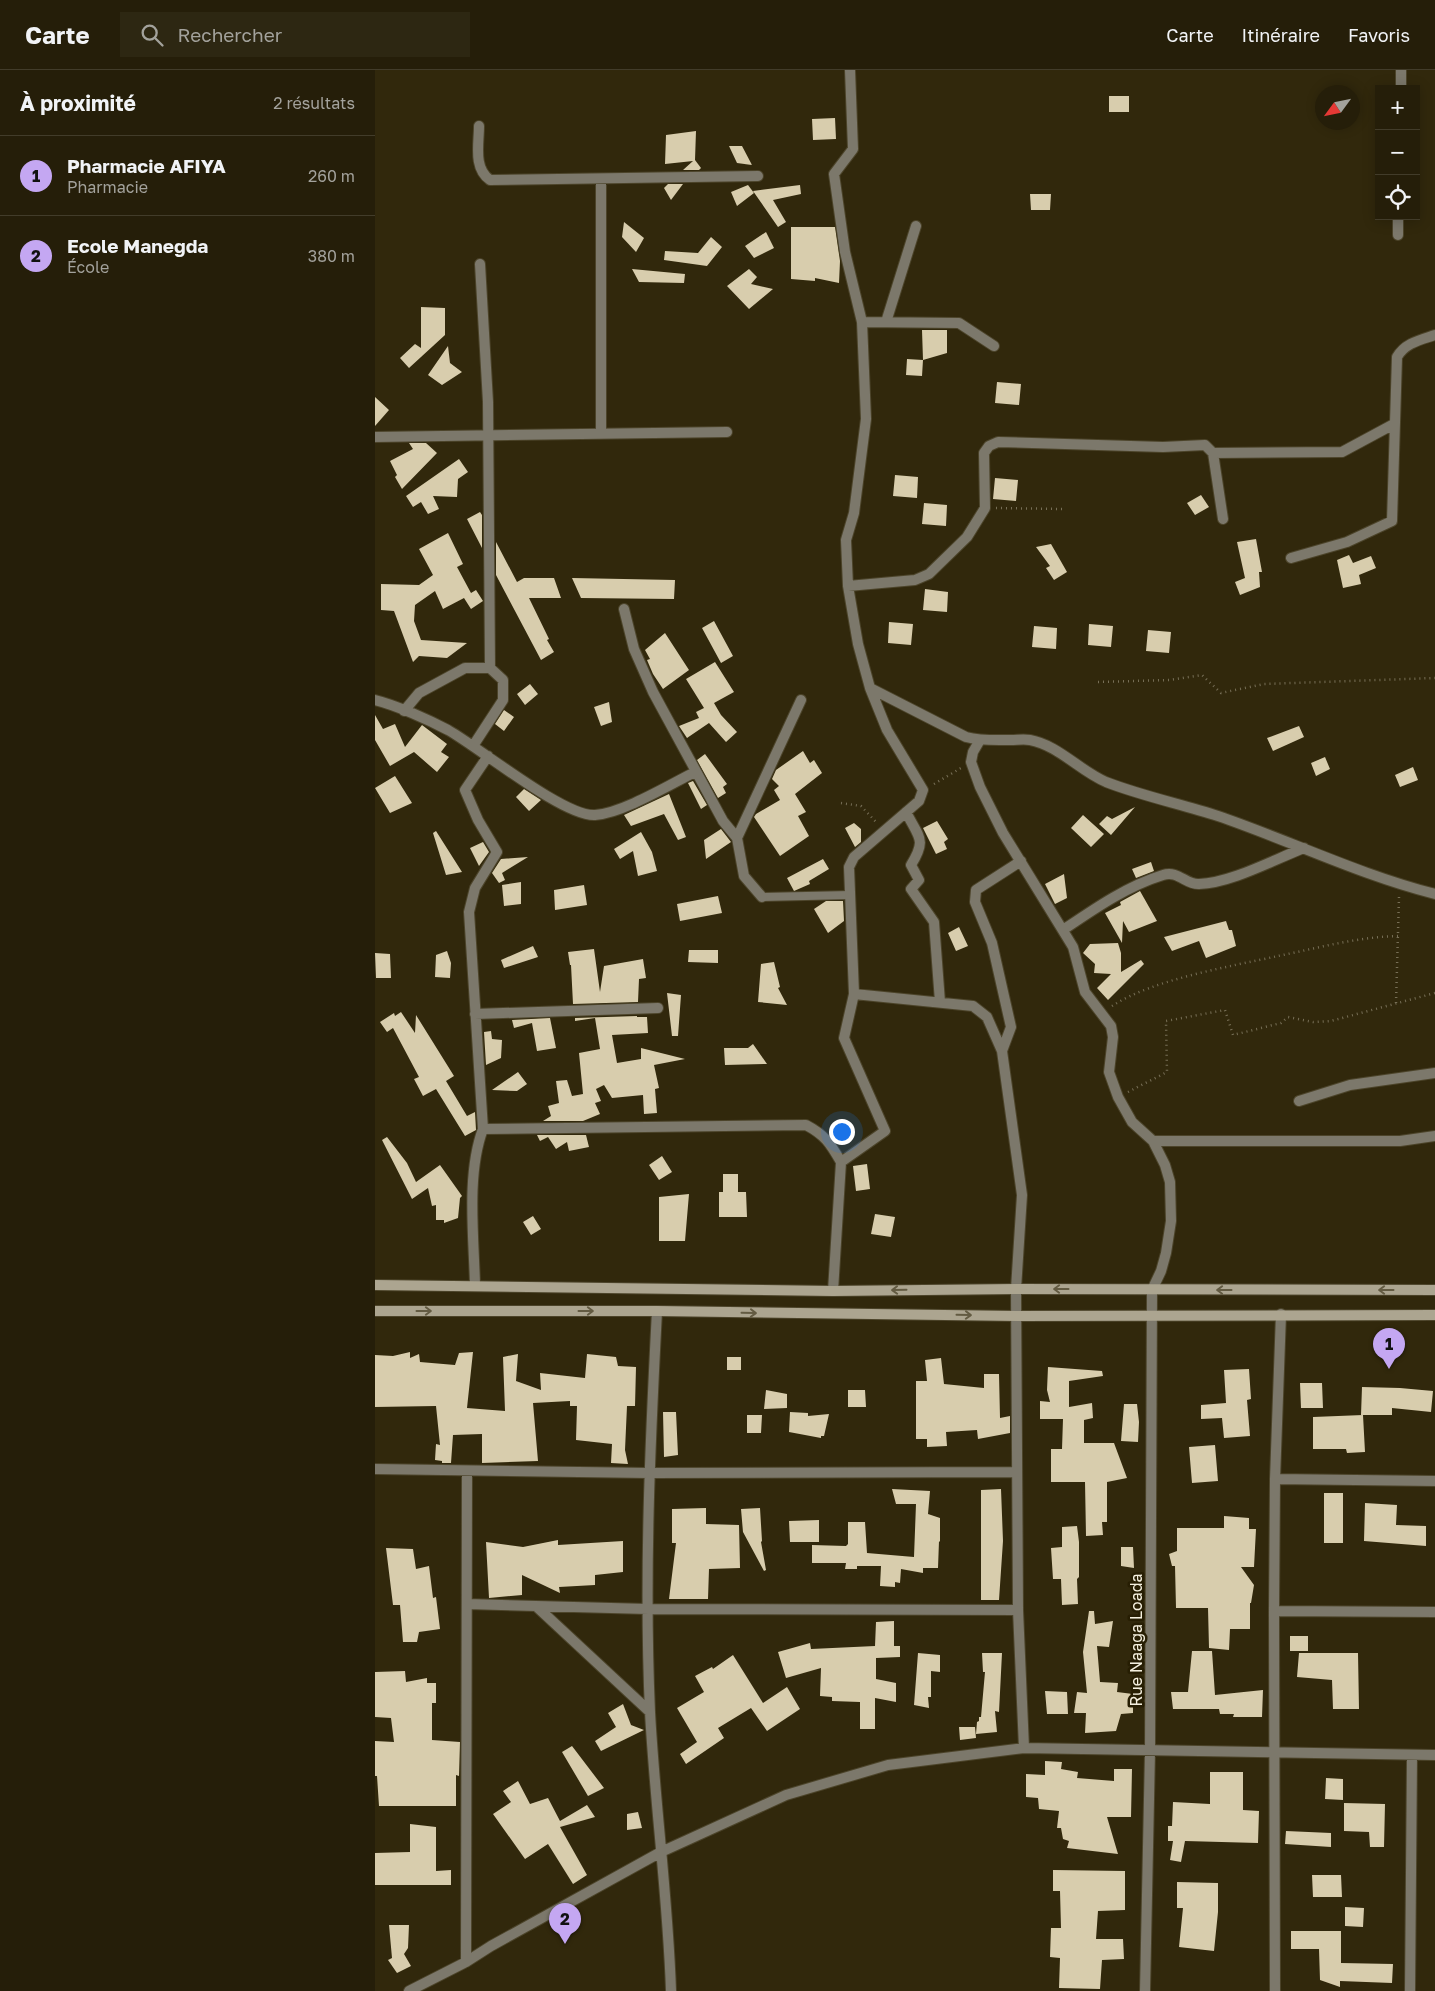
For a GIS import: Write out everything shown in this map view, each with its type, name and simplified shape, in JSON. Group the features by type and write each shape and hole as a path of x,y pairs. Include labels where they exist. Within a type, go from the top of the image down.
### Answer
{"main road":[{"path":"375,1285 833,1291 1016,1288 1435,1290"},
{"path":"375,1311 1017,1316 1435,1314"}],"street":[{"path":"841,1162 885,1130 844,1038 854,994 849,867 854,857 919,801 923,790 887,730 871,688 858,644 848,586 846,540 853,513 866,419 862,322 845,252 834,174 853,149 850,70"},
{"path":"1401,70 1401,85"},
{"path":"479,126 479,166 483,175 490,180 758,176"},
{"path":"601,179 601,434"},
{"path":"1398,220 1398,235"},
{"path":"886,322 916,226"},
{"path":"480,264 489,435 490,668"},
{"path":"862,322 959,323 994,346"},
{"path":"1291,558 1347,542 1392,521 1397,357 1401,350 1412,343 1435,335"},
{"path":"1213,453 1342,452 1394,424"},
{"path":"375,437 727,432"},
{"path":"848,586 915,580 929,574 967,537 985,508 985,453 989,446 998,442 1163,447 1205,445 1213,453 1223,519"},
{"path":"624,609 635,649 653,692 723,821 737,838 744,876 762,897"},
{"path":"404,711 419,693 465,668 490,668 503,680 503,700 473,746"},
{"path":"871,688 966,737 980,740 1029,740 1057,752 1104,781 1219,817 1399,885 1435,894"},
{"path":"375,700 448,730 556,801 582,814 594,815 613,812 695,772"},
{"path":"737,838 801,700"},
{"path":"980,740 973,752 971,767 1003,833 1073,947 1085,992 1111,1026 1113,1037 1109,1072 1118,1097 1132,1122 1153,1141 1400,1142 1435,1136"},
{"path":"475,1286 473,1169 476,1147 483,1129 469,912 475,888 497,852 478,820 465,790 488,756"},
{"path":"906,812 921,840 920,850 911,865 919,880 911,889 934,922 940,1002"},
{"path":"1063,930 1101,904 1165,874 1178,875 1197,885 1209,883 1245,872 1304,848"},
{"path":"1002,1051 1011,1026 992,943 975,902 976,890 1021,861"},
{"path":"854,994 973,1006 987,1017 1002,1051 1022,1196 1016,1288 1018,1610 1024,1748"},
{"path":"475,1014 658,1008"},
{"path":"1299,1101 1350,1085 1435,1074"},
{"path":"483,1129 806,1125 819,1132 829,1141 841,1162 833,1291"},
{"name":"Rue Naaga Loada","path":"1145,1991 1150,1751 1152,1314 1153,1290 1166,1253 1171,1221 1170,1182 1165,1165 1153,1141"},
{"path":"657,1312 649,1473 648,1610 651,1712 669,1938 671,1991"},
{"path":"1275,1991 1275,1479 1281,1314"},
{"path":"375,1469 649,1473 1017,1472"},
{"path":"466,1962 467,1471"},
{"path":"1275,1479 1435,1481"},
{"path":"467,1604 648,1610 1018,1610"},
{"path":"537,1606 651,1712"},
{"path":"1274,1611 1435,1612"},
{"path":"409,1991 466,1962 491,1946 661,1852 786,1795 888,1765 1024,1748 1274,1754 1435,1755"},
{"path":"1410,1991 1412,1755"}],"lane":[{"path":"762,897 850,895"}],"path":[{"path":"985,508 1062,509"},
{"path":"1098,682 1169,680 1202,675 1221,693 1264,684 1435,678"},
{"path":"923,790 971,762"},
{"path":"841,803 861,806 884,830"},
{"path":"1396,1003 1399,885"},
{"path":"1102,1012 1134,993 1220,968 1370,937 1398,936"},
{"path":"1118,1097 1167,1072 1166,1020 1225,1010 1233,1035 1281,1023 1288,1018 1313,1022 1331,1021 1435,993"}],"building":[{"path":"1109,96 1129,96 1129,112 1109,112"},
{"path":"835,118 836,139 813,140 812,119"},
{"path":"696,131 695,160 701,168 699,170 683,170 693,161 665,164 666,135"},
{"path":"729,146 742,146 752,165 737,163"},
{"path":"668,184 683,184 671,200 664,188"},
{"path":"748,185 754,193 737,206 731,192"},
{"path":"800,185 801,194 773,200 786,222 778,227 753,191"},
{"path":"1030,194 1051,194 1050,210 1031,210"},
{"path":"624,222 644,238 636,252 622,237"},
{"path":"791,227 835,227 840,261 839,283 815,278 815,281 791,279"},
{"path":"766,232 774,248 754,258 745,246"},
{"path":"711,237 722,247 707,266 664,260 665,251 698,253"},
{"path":"632,269 685,274 684,283 639,282"},
{"path":"749,269 757,277 751,284 773,289 749,309 727,286"},
{"path":"421,307 445,308 445,335 409,368 400,358 415,344 421,348"},
{"path":"922,330 947,330 947,353 923,360"},
{"path":"448,346 450,363 462,372 442,385 428,375"},
{"path":"907,359 923,360 922,376 906,375"},
{"path":"997,382 1021,384 1019,405 995,403"},
{"path":"375,397 389,410 375,426"},
{"path":"409,443 426,443 437,453 402,489 395,477 397,475 390,461 413,449"},
{"path":"459,459 468,472 458,479 457,497 433,496 439,509 428,514 421,502 413,507 406,496"},
{"path":"895,475 918,477 917,498 893,496"},
{"path":"995,478 1018,480 1016,501 993,499"},
{"path":"1201,495 1209,507 1195,515 1187,503"},
{"path":"924,503 947,505 946,526 922,524"},
{"path":"480,512 482,515 482,548 467,519"},
{"path":"448,533 463,564 457,567 471,593 476,590 483,601 471,609 464,598 443,609 435,591 415,605 414,621 421,640 467,643 447,658 419,656 413,662 394,611 381,610 381,584 419,585 433,575 419,549"},
{"path":"1256,539 1262,572 1259,572 1260,587 1240,595 1235,582 1245,578 1237,542"},
{"path":"496,542 517,582 524,578 554,578 561,598 529,598 554,652 541,660 496,575"},
{"path":"1051,544 1067,572 1054,580 1046,568 1050,566 1036,547"},
{"path":"1349,555 1353,563 1371,556 1376,568 1359,575 1361,584 1343,588 1337,560"},
{"path":"572,578 675,580 674,599 581,598"},
{"path":"925,589 948,592 947,612 923,610"},
{"path":"714,621 733,656 721,663 702,628"},
{"path":"889,622 913,624 911,645 888,643"},
{"path":"1089,624 1113,626 1111,647 1088,645"},
{"path":"1034,626 1057,628 1056,649 1032,647"},
{"path":"1148,630 1171,632 1169,653 1146,651"},
{"path":"665,633 689,670 663,689 653,674 647,660 650,659 645,650"},
{"path":"715,662 734,692 714,703 721,715 737,732 726,742 709,723 687,738 679,726 699,718 696,712 704,708 686,679"},
{"path":"530,684 538,694 525,705 517,694"},
{"path":"609,702 612,722 601,726 594,707"},
{"path":"504,710 514,717 504,731 495,724"},
{"path":"375,715 383,729 395,724 405,747 422,725 447,744 441,752 449,757 437,772 414,752 390,766 375,740"},
{"path":"1299,726 1304,737 1273,751 1267,738"},
{"path":"803,751 810,763 814,760 822,773 795,794 806,812 798,816 809,836 780,856 754,817 780,800 774,790 779,786 772,779 776,770"},
{"path":"705,754 727,784 723,787 726,793 718,798 697,760"},
{"path":"1325,757 1330,769 1316,776 1311,763"},
{"path":"1413,767 1418,780 1400,787 1395,775"},
{"path":"395,776 412,803 390,813 375,788"},
{"path":"693,781 707,805 701,809 688,783"},
{"path":"524,789 541,800 529,811 516,797"},
{"path":"669,794 686,837 678,840 664,814 631,826 624,815"},
{"path":"1135,807 1111,835 1099,824 1107,816 1112,819"},
{"path":"1083,815 1104,834 1091,847 1071,828"},
{"path":"937,821 948,839 944,842 947,849 936,854 923,828"},
{"path":"854,823 861,829 861,842 855,847 845,828"},
{"path":"721,829 731,842 706,859 704,840"},
{"path":"436,831 462,872 446,875 433,833"},
{"path":"641,832 652,852 657,871 638,876 633,851 620,859 614,849"},
{"path":"483,842 489,852 479,866 470,848"},
{"path":"528,857 502,873 505,880 499,883 492,873 501,859"},
{"path":"823,859 829,869 809,881 810,884 794,891 787,878"},
{"path":"1151,862 1154,871 1136,878 1132,869"},
{"path":"1064,874 1067,898 1055,904 1045,884"},
{"path":"521,882 521,904 504,906 502,885"},
{"path":"584,885 587,905 555,910 554,890"},
{"path":"1140,891 1157,921 1129,932 1123,921 1122,943 1105,913 1121,905 1120,902"},
{"path":"718,896 722,913 680,921 677,904"},
{"path":"826,901 843,901 844,921 828,933 814,909"},
{"path":"1226,921 1229,930 1232,930 1236,946 1206,958 1199,941 1172,951 1164,937"},
{"path":"959,927 968,946 956,951 948,933"},
{"path":"1118,943 1121,953 1121,972 1141,960 1144,964 1108,1000 1097,988 1111,974 1094,973 1095,964 1083,953 1090,944"},
{"path":"533,946 538,957 504,968 501,960"},
{"path":"594,949 600,992 604,966 643,959 646,978 639,979 638,1002 573,1004 571,965 568,952"},
{"path":"689,950 718,950 718,963 688,962"},
{"path":"447,951 451,963 450,978 435,977 436,955"},
{"path":"375,953 390,954 391,978 376,978"},
{"path":"774,962 780,987 778,988 787,1005 758,1002 761,964"},
{"path":"667,993 681,995 678,1036 672,1036"},
{"path":"401,1012 415,1033 416,1015 454,1076 446,1081 467,1116 475,1112 476,1130 465,1136 436,1089 423,1096 414,1079 419,1077 393,1028 387,1032 380,1022 394,1013 395,1016"},
{"path":"647,1017 648,1033 612,1035 617,1063 641,1059 641,1048 685,1059 654,1065 659,1088 655,1089 657,1113 644,1114 643,1095 612,1098 604,1085 596,1089 601,1101 595,1103 600,1114 583,1121 543,1121 551,1116 548,1106 559,1103 556,1081 567,1080 572,1096 583,1094 579,1053 600,1049 595,1018 575,1021 575,1018"},
{"path":"550,1018 556,1048 537,1051 532,1023 514,1028 512,1020"},
{"path":"491,1031 492,1039 502,1040 501,1058 486,1065 484,1032"},
{"path":"753,1044 767,1064 725,1065 724,1048 748,1048"},
{"path":"518,1072 527,1084 517,1091 492,1090"},
{"path":"537,1135 586,1135 589,1147 569,1151 567,1142 556,1149 548,1137 540,1141"},
{"path":"387,1137 407,1163 416,1182 440,1165 462,1196 460,1198 458,1218 444,1223 444,1220 436,1220 436,1205 432,1206 428,1188 412,1199 382,1140"},
{"path":"662,1156 672,1172 659,1180 649,1165"},
{"path":"867,1164 870,1189 856,1191 853,1166"},
{"path":"723,1174 738,1174 738,1192 746,1192 747,1217 719,1217 719,1192 723,1192"},
{"path":"689,1194 685,1241 659,1241 659,1197"},
{"path":"875,1214 895,1217 891,1237 871,1234"},
{"path":"533,1216 541,1229 531,1235 523,1222"},
{"path":"410,1352 410,1358 419,1354 420,1362 455,1365 459,1353 473,1352 467,1408 505,1411 503,1357 518,1354 516,1381 541,1390 540,1373 585,1378 587,1354 616,1357 618,1366 636,1367 635,1406 627,1406 625,1450 628,1464 611,1463 612,1444 576,1440 577,1406 570,1406 570,1401 533,1403 538,1461 482,1463 482,1434 453,1435 451,1463 442,1463 442,1461 435,1460 436,1444 440,1445 436,1406 375,1407 375,1355 393,1356"},
{"path":"727,1357 741,1357 741,1370 727,1370"},
{"path":"941,1358 944,1384 984,1388 984,1374 999,1374 1000,1418 1010,1416 1010,1433 978,1439 977,1430 946,1432 947,1446 927,1447 927,1439 916,1439 916,1381 927,1381 925,1360"},
{"path":"1048,1367 1102,1371 1103,1376 1069,1381 1069,1407 1092,1403 1093,1418 1084,1420 1084,1443 1114,1443 1127,1478 1107,1482 1107,1522 1102,1522 1103,1535 1086,1536 1085,1482 1051,1482 1051,1449 1062,1449 1063,1419 1040,1419 1040,1401 1050,1402 1047,1390"},
{"path":"1249,1369 1251,1399 1247,1400 1250,1436 1224,1438 1222,1418 1201,1419 1201,1405 1226,1403 1224,1370"},
{"path":"1300,1383 1322,1383 1323,1408 1301,1408"},
{"path":"1362,1387 1433,1391 1431,1412 1392,1408 1392,1415 1361,1415"},
{"path":"766,1390 787,1394 787,1408 764,1409"},
{"path":"848,1390 865,1390 866,1407 848,1407"},
{"path":"1124,1404 1137,1404 1139,1422 1138,1442 1121,1441"},
{"path":"663,1412 676,1412 678,1455 664,1457"},
{"path":"790,1412 808,1413 808,1416 829,1414 824,1436 821,1436 821,1438 789,1432"},
{"path":"747,1415 762,1415 761,1433 747,1433"},
{"path":"1363,1415 1365,1452 1347,1453 1346,1449 1313,1449 1313,1417"},
{"path":"1215,1445 1218,1481 1192,1483 1189,1447"},
{"path":"892,1489 930,1491 928,1514 940,1518 938,1568 923,1568 923,1573 901,1569 900,1583 895,1582 895,1587 880,1586 881,1566 857,1566 857,1569 845,1569 846,1563 812,1563 812,1545 846,1546 848,1544 848,1522 865,1522 867,1553 914,1557 916,1504 896,1504"},
{"path":"1001,1489 1003,1541 999,1600 981,1600 981,1490"},
{"path":"1324,1493 1343,1493 1343,1543 1324,1543"},
{"path":"1365,1503 1397,1505 1396,1525 1426,1526 1426,1546 1364,1541"},
{"path":"706,1508 706,1524 739,1525 740,1568 709,1569 708,1599 669,1599 676,1543 672,1543 672,1509"},
{"path":"760,1508 761,1542 766,1570 764,1571 743,1532 741,1509"},
{"path":"1224,1516 1249,1518 1249,1529 1256,1529 1254,1567 1241,1567 1254,1585 1250,1603 1250,1629 1230,1629 1229,1650 1209,1648 1208,1608 1176,1608 1175,1566 1172,1566 1169,1554 1177,1551 1177,1528 1224,1528"},
{"path":"819,1520 819,1542 790,1542 789,1521"},
{"path":"1077,1526 1079,1542 1078,1604 1062,1605 1061,1579 1053,1579 1051,1548 1062,1547 1062,1527"},
{"path":"558,1540 558,1545 623,1541 623,1572 595,1575 595,1585 559,1587 560,1593 522,1575 522,1595 489,1598 486,1542 523,1547"},
{"path":"1121,1547 1133,1547 1134,1568 1121,1566"},
{"path":"386,1548 413,1549 416,1569 429,1566 433,1598 436,1597 440,1629 419,1632 417,1642 403,1642 400,1605 393,1605"},
{"path":"1089,1611 1094,1611 1095,1624 1113,1621 1109,1647 1097,1646 1100,1682 1118,1683 1117,1692 1133,1694 1133,1713 1121,1714 1116,1731 1085,1733 1086,1713 1074,1713 1077,1692 1087,1693 1083,1652"},
{"path":"894,1621 894,1646 900,1646 900,1657 876,1658 876,1679 896,1683 896,1702 875,1698 875,1729 860,1729 860,1702 832,1701 832,1697 820,1696 821,1668 786,1678 778,1652 810,1643 811,1649 875,1646 876,1622"},
{"path":"1290,1636 1308,1636 1308,1651 1290,1651"},
{"path":"1192,1651 1212,1651 1215,1695 1263,1690 1262,1717 1233,1717 1234,1714 1220,1714 1219,1709 1173,1709 1171,1692 1188,1692"},
{"path":"918,1653 940,1655 940,1672 931,1671 931,1697 928,1697 929,1708 914,1705"},
{"path":"982,1653 1002,1653 999,1712 995,1711 997,1732 976,1734 977,1722 979,1717 981,1717 985,1672 983,1672"},
{"path":"1299,1653 1358,1653 1359,1709 1333,1709 1332,1680 1297,1677"},
{"path":"733,1655 763,1703 787,1687 800,1709 767,1731 751,1708 718,1728 724,1738 686,1764 680,1754 697,1742 677,1708 704,1692 695,1676 712,1667 713,1669"},
{"path":"405,1671 406,1682 427,1678 427,1683 436,1683 436,1703 432,1703 432,1740 460,1742 459,1776 456,1775 456,1806 379,1806 377,1776 375,1776 375,1741 394,1742 391,1718 375,1717 375,1672"},
{"path":"1045,1691 1067,1692 1068,1714 1047,1714"},
{"path":"623,1704 631,1725 644,1730 601,1751 595,1741 616,1727 608,1713"},
{"path":"959,1727 975,1727 976,1738 960,1740"},
{"path":"572,1746 604,1788 588,1796 562,1752"},
{"path":"1045,1761 1062,1762 1061,1769 1078,1772 1077,1778 1114,1781 1114,1769 1132,1769 1131,1817 1107,1817 1118,1854 1067,1848 1069,1841 1063,1839 1061,1828 1057,1828 1059,1811 1039,1809 1038,1798 1026,1797 1026,1774 1045,1775"},
{"path":"1210,1772 1243,1772 1243,1810 1259,1811 1258,1843 1185,1841 1181,1862 1170,1860 1173,1841 1168,1841 1168,1826 1172,1826 1173,1802 1210,1804"},
{"path":"1326,1778 1343,1779 1343,1800 1325,1799"},
{"path":"518,1781 530,1804 548,1798 560,1821 587,1805 595,1817 560,1827 587,1875 573,1884 548,1844 525,1859 493,1814 511,1802 503,1791"},
{"path":"1344,1803 1385,1804 1384,1847 1370,1847 1369,1832 1344,1831"},
{"path":"638,1812 642,1828 627,1830 627,1814"},
{"path":"410,1824 436,1827 436,1871 451,1870 451,1885 375,1885 375,1853 410,1852"},
{"path":"1286,1831 1331,1833 1331,1847 1285,1844"},
{"path":"1053,1870 1125,1871 1125,1910 1098,1911 1096,1939 1123,1939 1124,1959 1102,1960 1100,1989 1059,1988 1060,1958 1050,1957 1051,1928 1061,1928 1060,1891 1053,1891"},
{"path":"1312,1875 1341,1875 1342,1897 1313,1897"},
{"path":"1177,1882 1218,1883 1218,1912 1214,1951 1179,1947 1183,1908 1177,1908"},
{"path":"1345,1907 1364,1908 1363,1927 1345,1926"},
{"path":"389,1925 409,1925 408,1948 404,1954 411,1966 397,1973 388,1960 392,1958"},
{"path":"1291,1931 1341,1931 1341,1963 1393,1964 1392,1983 1340,1981 1340,1987 1320,1980 1319,1949 1291,1949"}],"place":[{"name":"Pharmacie AFIYA","path":"1389,1369"},
{"name":"Ecole Manegda","path":"565,1944"}]}
